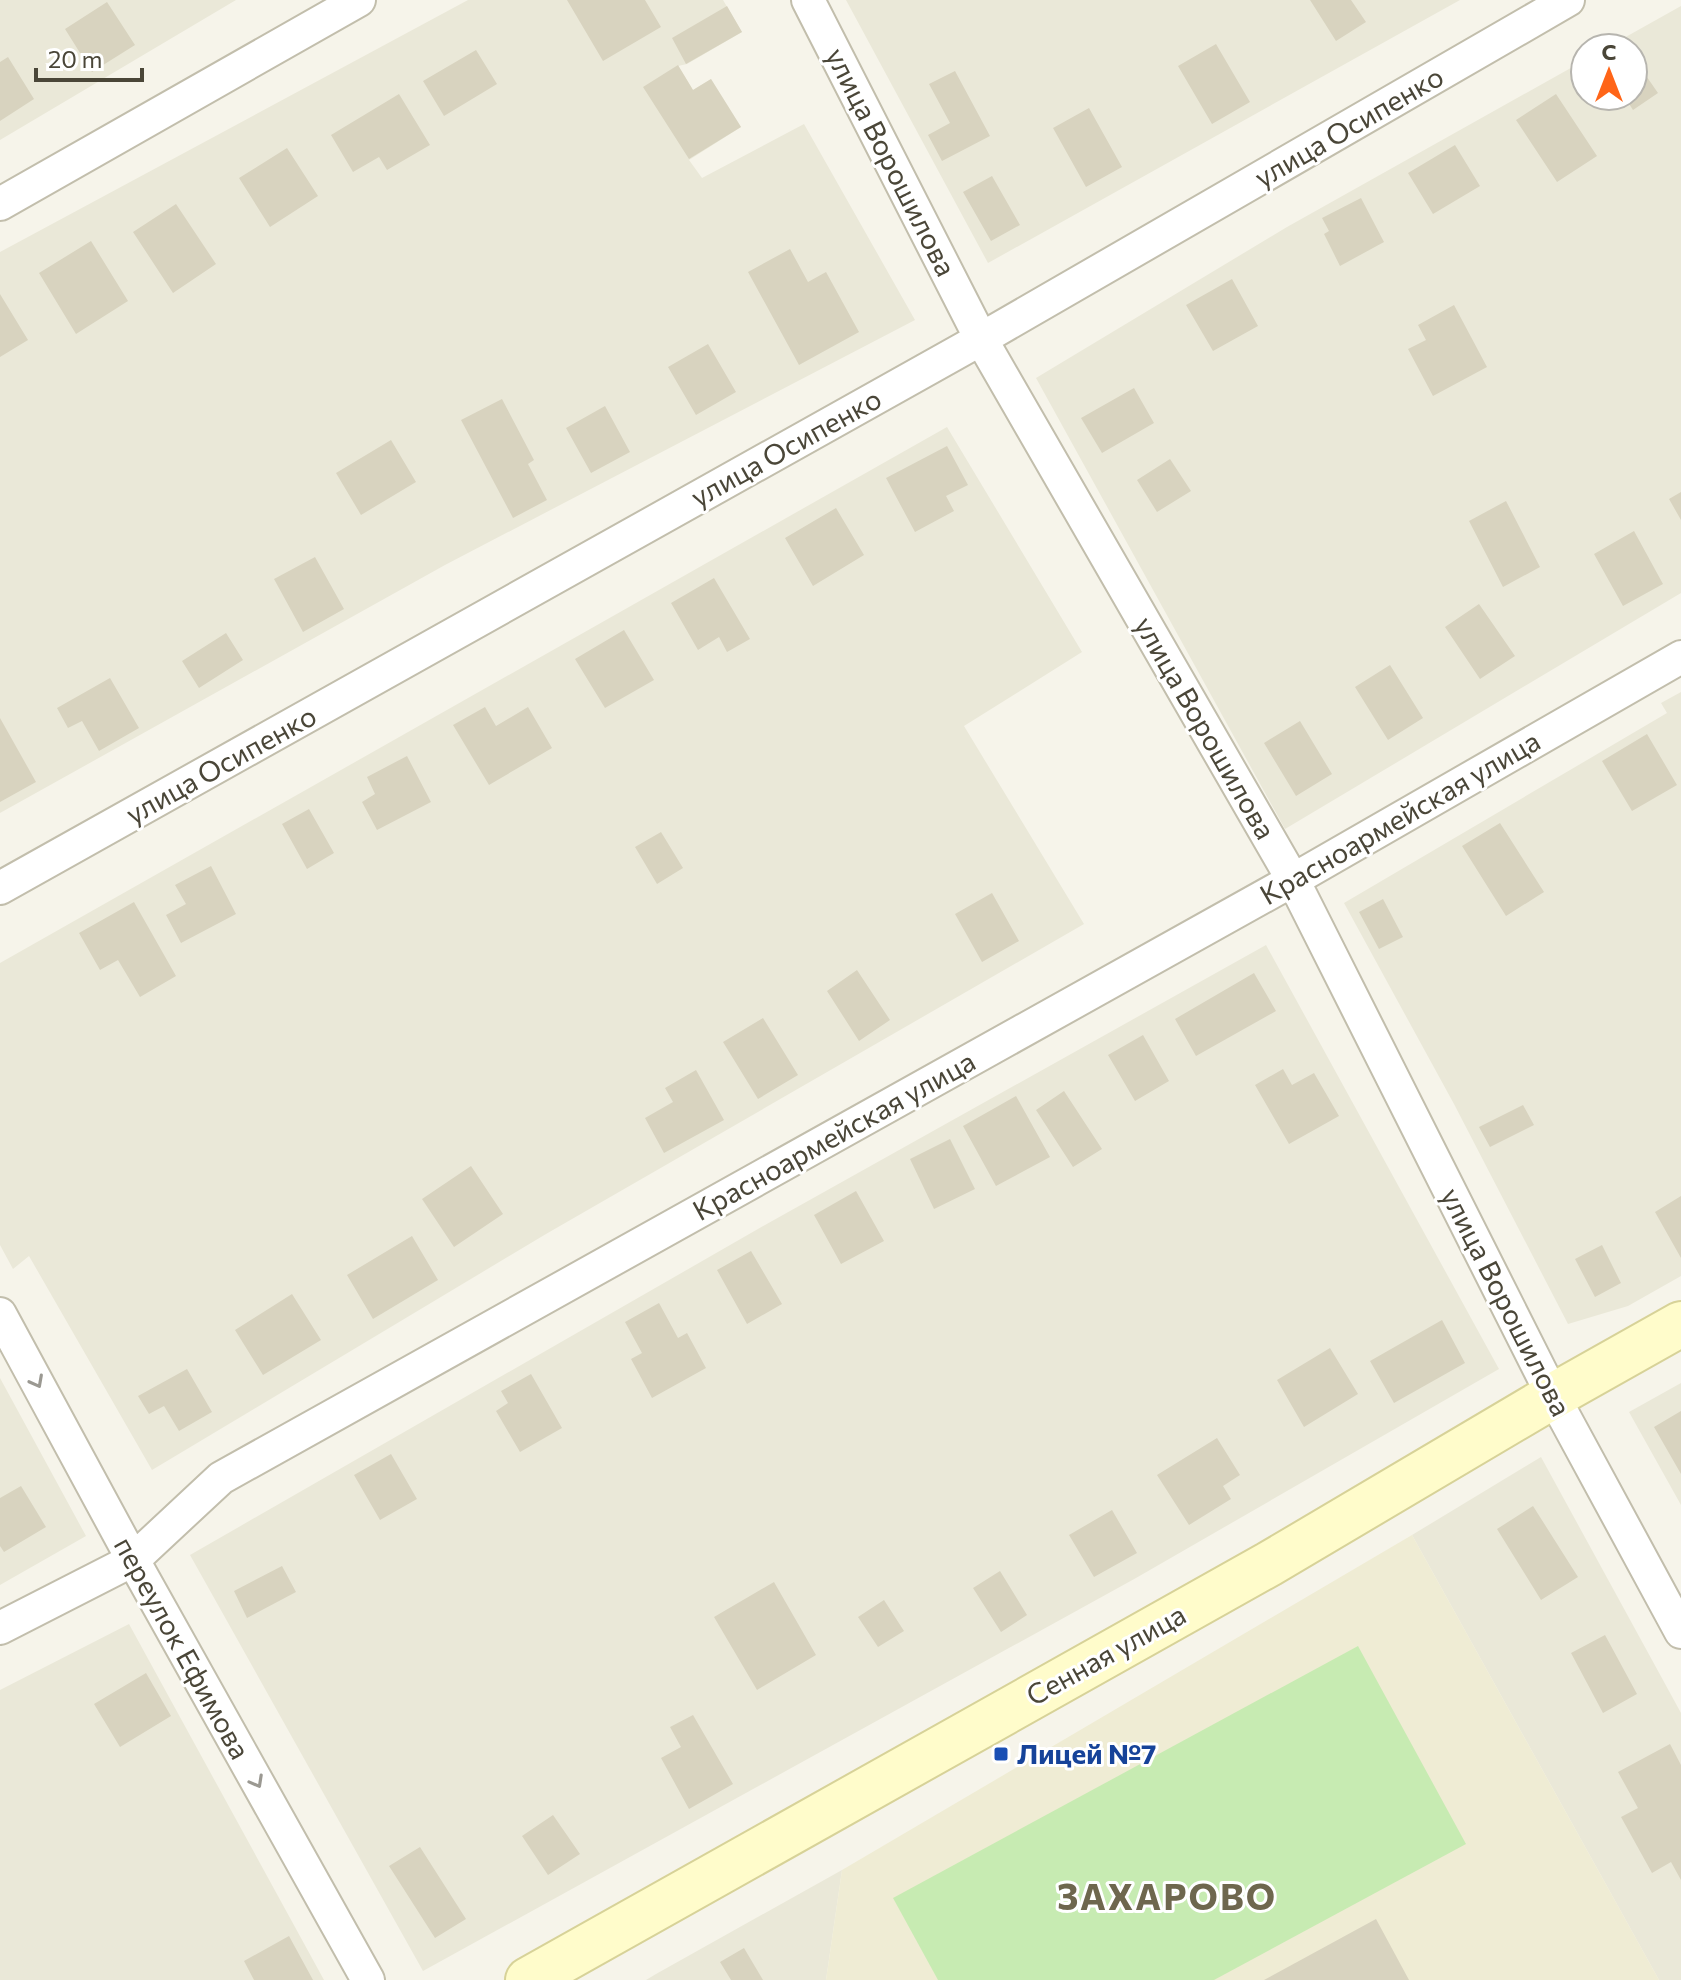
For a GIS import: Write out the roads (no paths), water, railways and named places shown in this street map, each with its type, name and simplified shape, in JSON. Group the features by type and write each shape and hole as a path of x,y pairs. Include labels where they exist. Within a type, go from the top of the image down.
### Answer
{"street":[{"path":"0,204 359,0"},
{"name":"улица Ворошилова","path":"808,0 981,339 1293,880 1553,1396 1681,1632"},
{"name":"улица Осипенко","path":"0,888 981,339 1568,0"},
{"name":"Красноармейская улица","path":"0,1628 133,1560 221,1478 1293,880 1681,657"},
{"name":"переулок Ефимова","path":"0,1314 133,1560 368,1980"},
{"name":"Сенная улица","path":"528,1980 1269,1564 1681,1324"}],"place":[{"name":"Лицей №7","path":"1001,1754"}],"district":[{"name":"ЗАХАРОВО","path":"1167,1897"}]}
